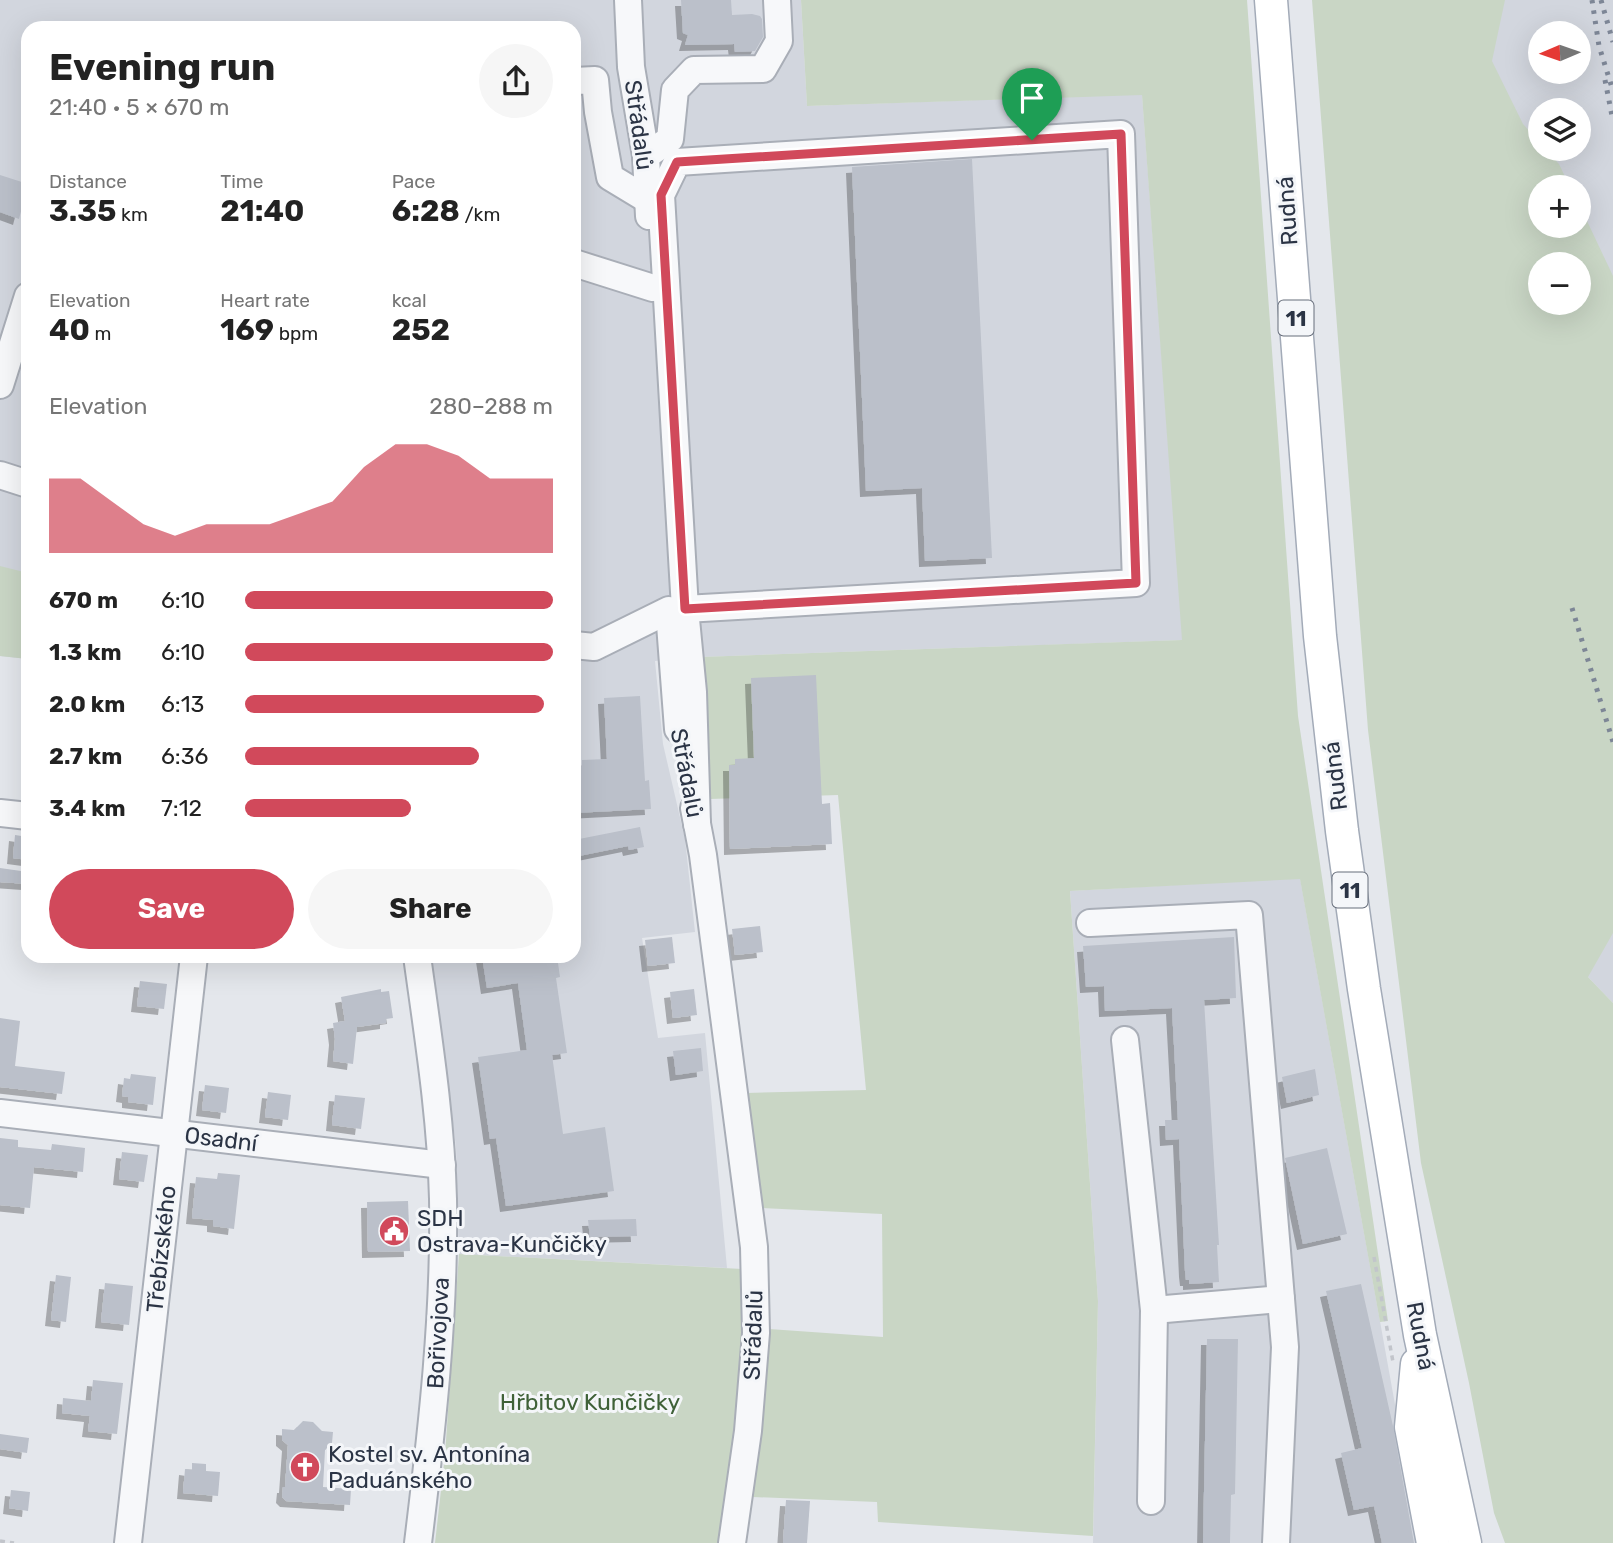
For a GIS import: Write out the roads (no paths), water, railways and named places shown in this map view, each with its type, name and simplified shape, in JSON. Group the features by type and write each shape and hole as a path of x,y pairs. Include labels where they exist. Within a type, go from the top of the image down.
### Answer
{"main road":[{"name":"Rudná","path":"1271,0 1320,636 1330,733 1364,989 1420,1335 1466,1538"},
{"path":"1420,1335 1411,1427 1433,1543"}],"street":[{"name":"Střádalů","path":"628,0 631,67 646,156 677,609 679,737 703,855 754,1247 756,1333 748,1432 732,1543"},
{"path":"646,156 670,139 675,90 694,70 763,69 779,41 777,0"},
{"path":"581,81 595,80 610,177 648,200"},
{"path":"581,646 594,647 677,609 1136,583 1121,134 677,162 661,195 677,609"},
{"path":"581,265 653,288"},
{"path":"0,385 21,318"},
{"path":"0,475 21,482"},
{"path":"0,813 21,815"},
{"path":"1090,923 1249,915 1285,1346 1276,1543"},
{"name":"Třebízského","path":"128,1543 193,963"},
{"name":"Bořivojova","path":"418,963 433,1065 442,1165 441,1298 432,1426 418,1543"},
{"path":"1125,1040 1154,1310 1151,1501"},
{"name":"Osadní","path":"0,1113 442,1165"},
{"path":"1154,1310 1281,1299"}],"railway":[{"path":"1592,0 1599,46 1613,91"},
{"path":"1601,0 1613,42"},
{"path":"1605,80 1613,121"},
{"path":"1572,608 1613,742"}],"place":[{"name":"SDH Ostrava-Kunčičky","path":"394,1231"},
{"name":"Kostel sv. Antonína Paduánského","path":"305,1467"}],"park label":[{"name":"Hřbitov Kunčičky","path":"590,1402"}]}
